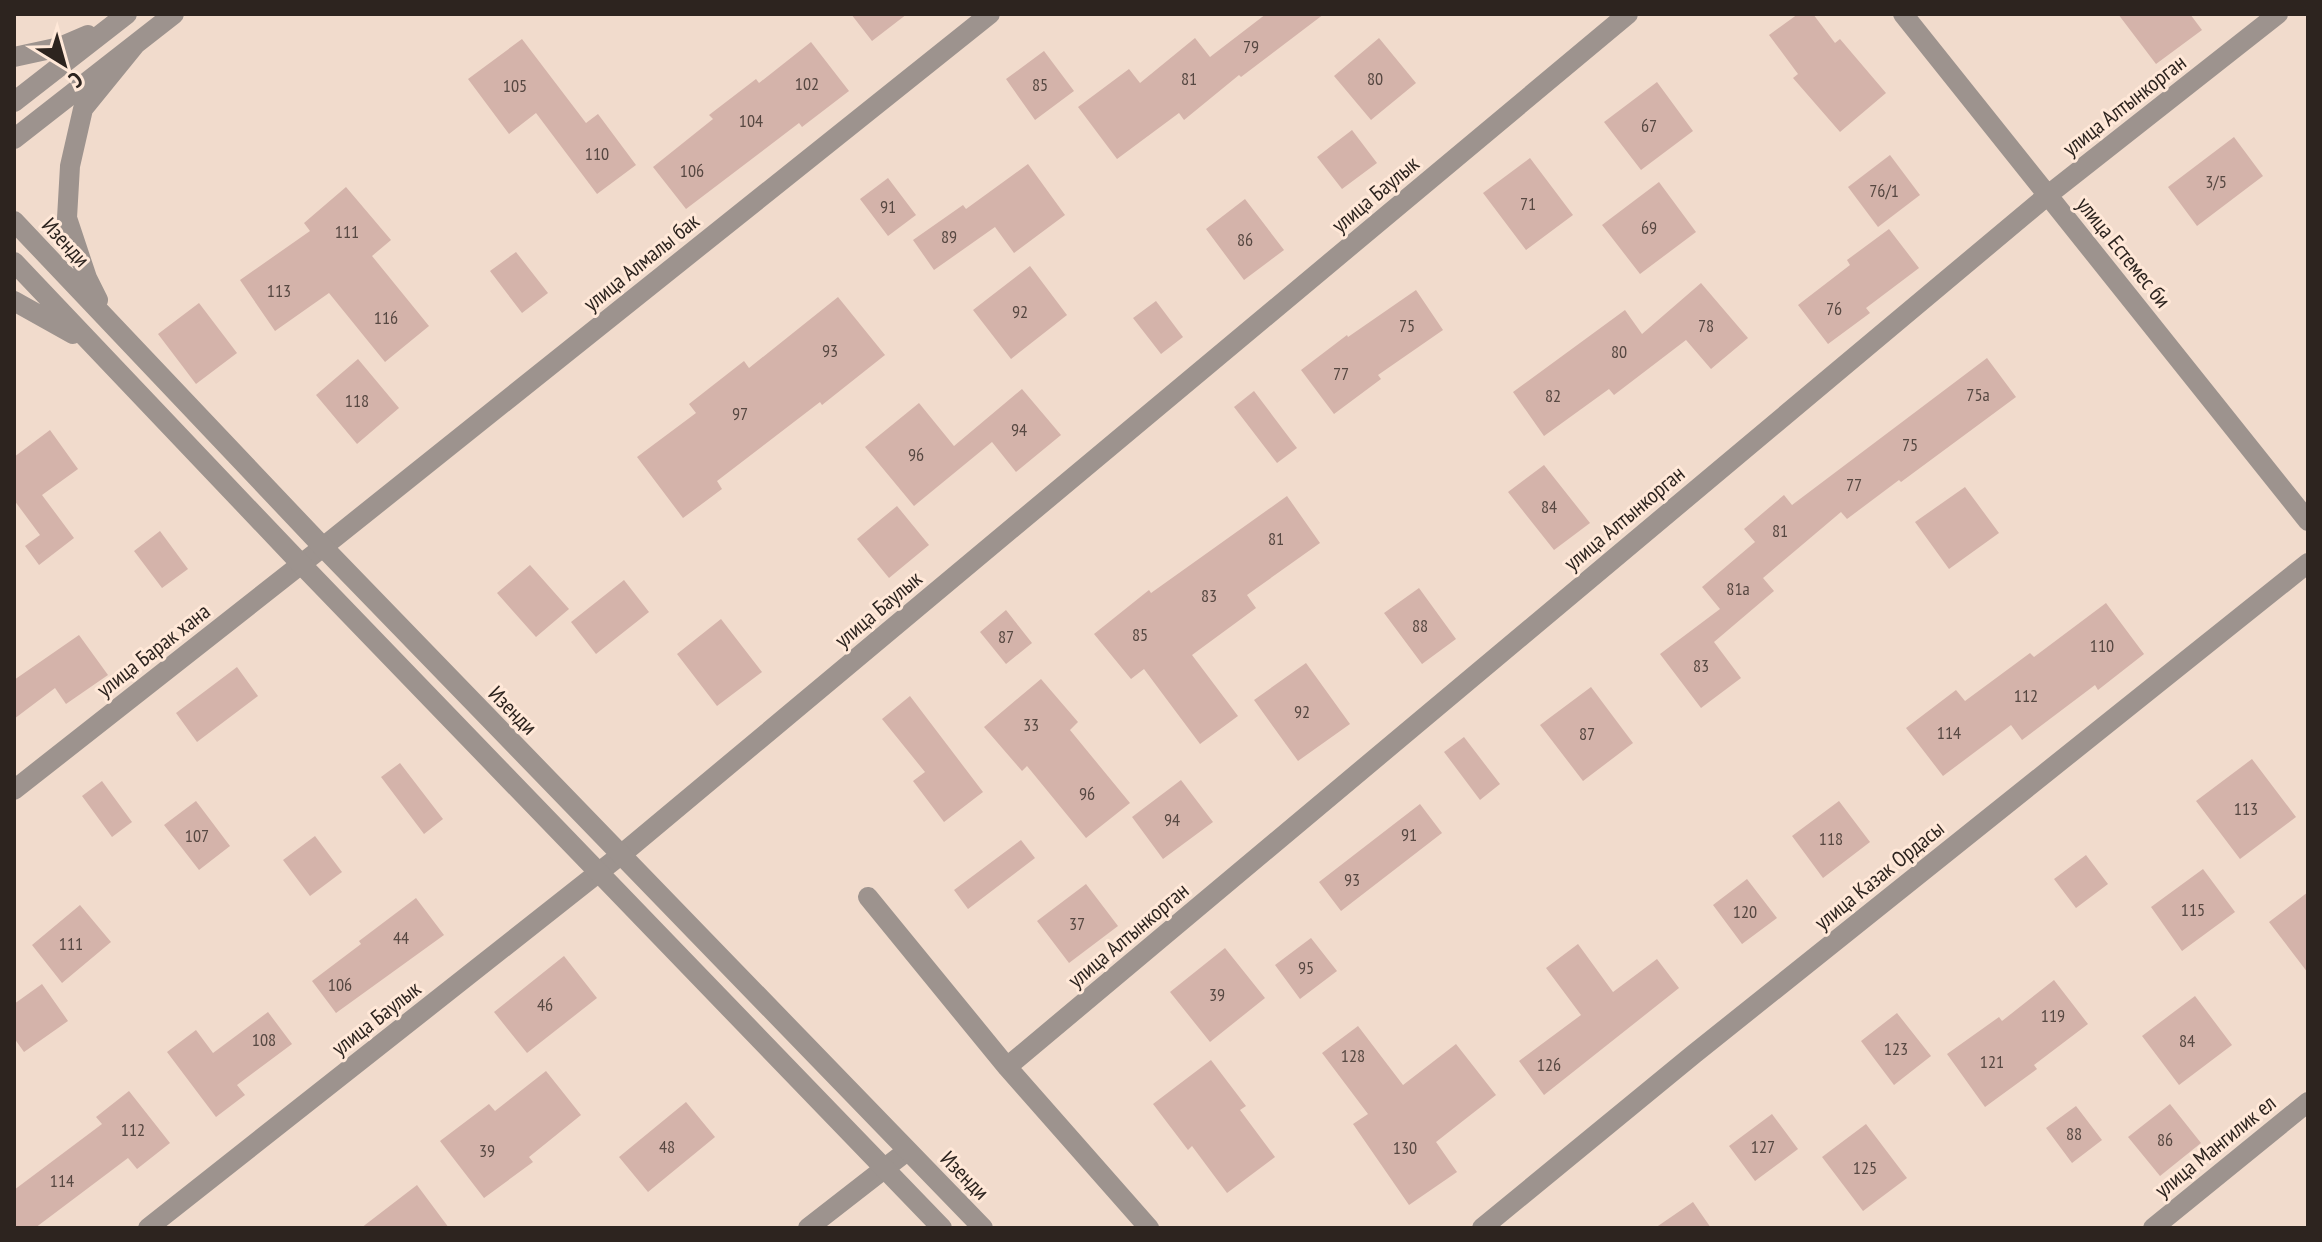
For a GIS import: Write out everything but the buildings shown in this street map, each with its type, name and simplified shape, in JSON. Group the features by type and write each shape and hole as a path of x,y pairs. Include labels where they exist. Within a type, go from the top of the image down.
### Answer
{"street":[{"path":"14,139 174,14"},
{"name":"улица Алмалы бак","path":"323,547 990,14"},
{"name":"улица Баулык","path":"148,1228 622,854 1628,14"},
{"name":"улица Естемес би","path":"1903,14 2308,521"},
{"name":"улица Алтынкорган","path":"1007,1067 2048,195 2278,14"},
{"path":"14,57 60,47 120,19"},
{"path":"14,102 120,19"},
{"path":"109,321 87,278 67,218 70,166 83,109 135,45"},
{"name":"Изенди","path":"14,221 488,719 983,1228"},
{"path":"14,262 942,1228"},
{"path":"14,301 93,345"},
{"name":"улица Барак хана","path":"14,790 323,547"},
{"name":"улица Казак Ордасы","path":"1482,1228 1706,1044 2308,563"},
{"path":"868,897 1007,1067 1149,1228"},
{"name":"улица Мангилик ел","path":"2153,1228 2308,1102"},
{"path":"808,1228 907,1151"}]}
